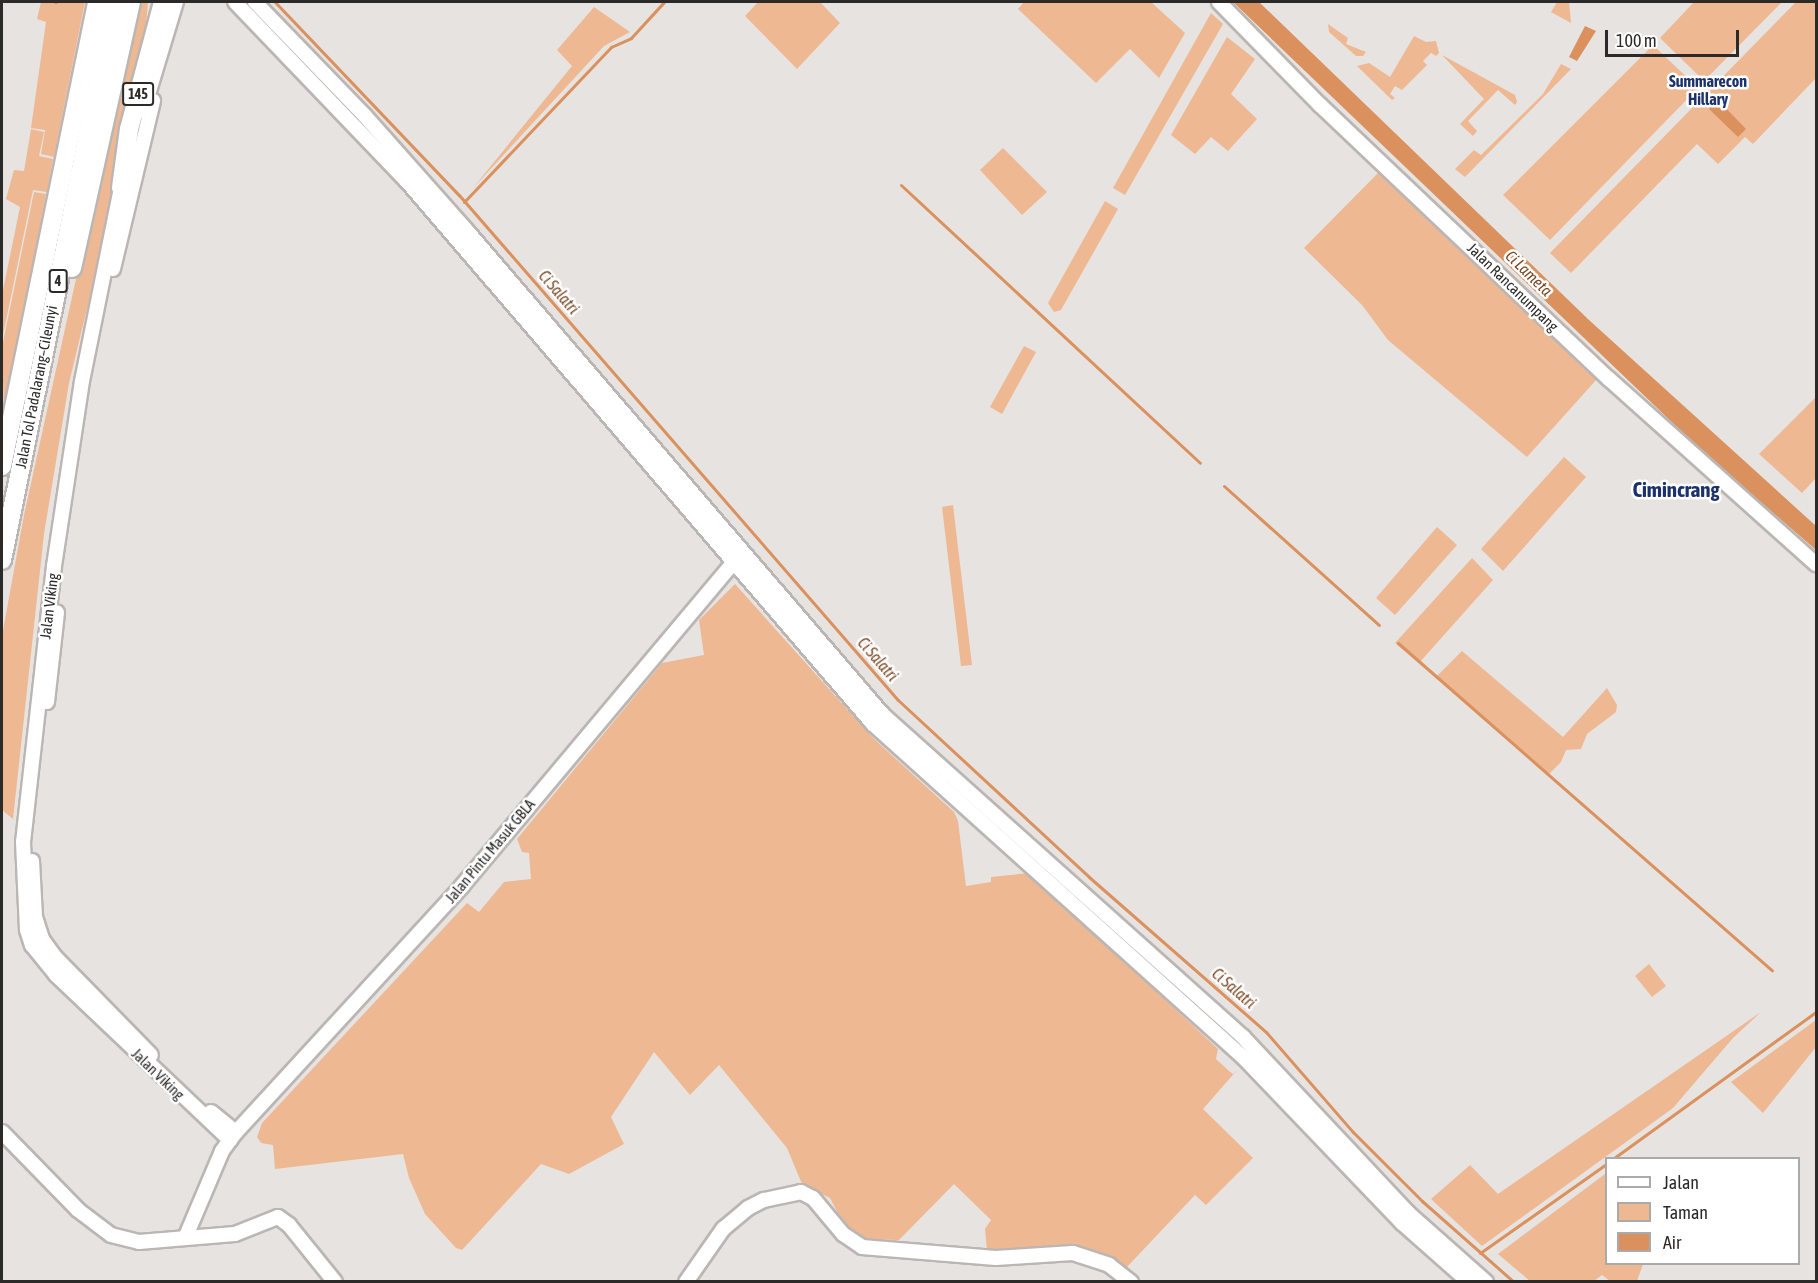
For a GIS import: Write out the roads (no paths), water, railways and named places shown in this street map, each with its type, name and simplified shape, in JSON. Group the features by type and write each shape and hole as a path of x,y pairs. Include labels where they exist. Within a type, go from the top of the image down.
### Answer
{"highway":[{"name":"Jalan Tol Padalarang–Cileunyi","path":"2,560 35,345 97,2"},
{"name":"Jalan Tol Padalarang–Cileunyi","path":"2,466 35,345 115,2"},
{"name":"145","path":"35,345 72,267 93,182 131,2"},
{"name":"145","path":"121,188 129,129 164,2"}],"street":[{"name":"Jalan Viking","path":"176,2 121,188 82,381 54,566 24,832 27,930 37,952 56,975 233,1136"},
{"name":"Jalan Viking","path":"184,2 122,223 76,467 31,838 33,896 42,939 55,957 233,1136"},
{"path":"235,2 405,179 732,563 873,724 1238,1052 1402,1223 1469,1281"},
{"path":"255,2 365,116 883,715 1238,1032 1408,1213 1486,1281"},
{"name":"Jalan Rancanumpang","path":"1229,2 1325,109 1609,379 1816,564"},
{"name":"Jalan Pintu Masuk GBLA","path":"186,1236 233,1136 455,893 742,552"},
{"path":"2,1132 20,1146 78,1210 111,1235 139,1242 186,1236 235,1234 278,1217 289,1225 335,1281"},
{"path":"686,1281 723,1229 748,1208 764,1200 801,1192 813,1198 843,1234 862,1247 996,1258 1073,1253 1109,1265 1131,1281"}],"water":[{"name":"Ci Lameta","path":"1233,2 1259,2 1589,320 1816,526 1816,550 1703,452"},
{"path":"1585,26 1596,31 1577,61 1569,57"},
{"path":"1718,100 1746,129 1738,137 1709,109"}],"waterway":[{"name":"Ci Salatri","path":"275,2 459,195 898,700 1089,877 1266,1032 1353,1132 1422,1201 1514,1282"},
{"path":"464,202 611,47 631,38 664,2"},
{"path":"901,185 1200,463"},
{"path":"1224,486 1379,625"},
{"path":"1398,643 1772,970"},
{"path":"1615,1157 1816,1012"},
{"path":"1480,1253 1605,1165"}],"district":[{"name":"Summarecon Hillary","path":"1708,90"},
{"name":"Cimincrang","path":"1676,489"}]}
